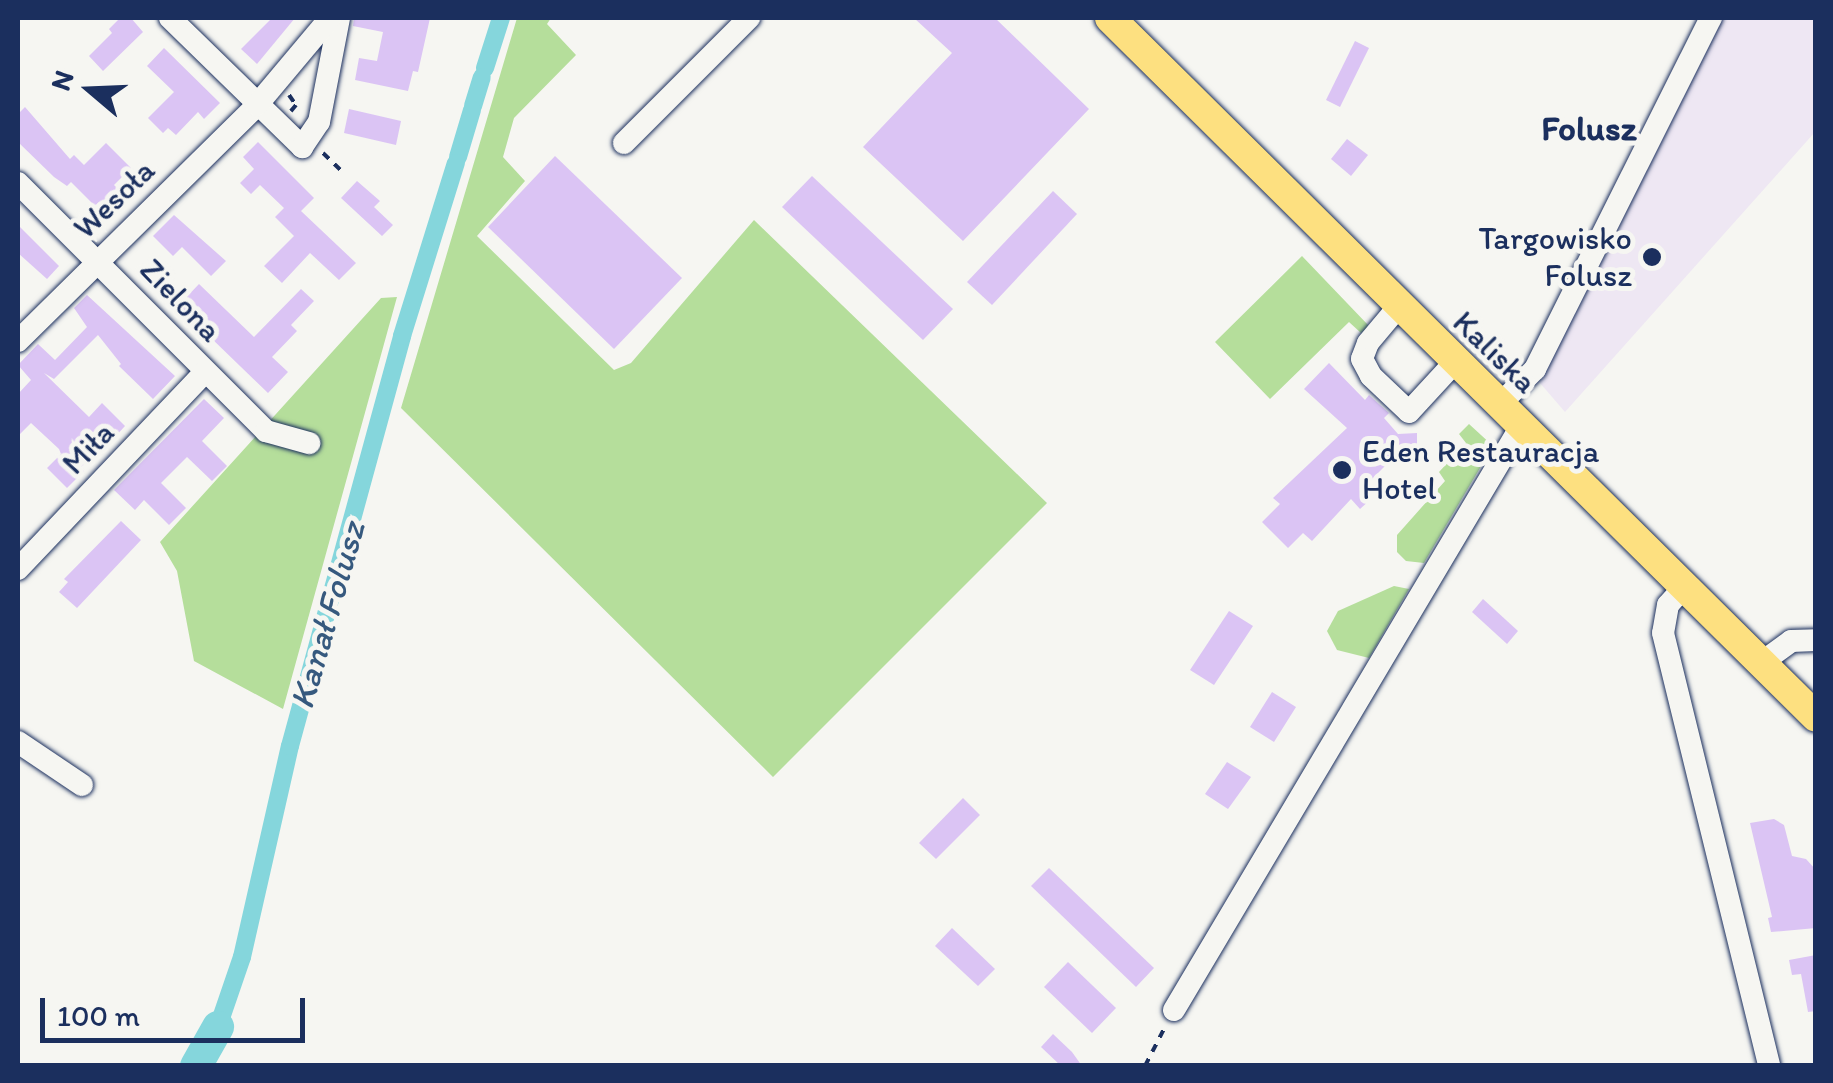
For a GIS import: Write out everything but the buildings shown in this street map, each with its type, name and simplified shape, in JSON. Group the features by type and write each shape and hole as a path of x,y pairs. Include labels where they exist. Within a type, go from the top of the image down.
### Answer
{"main road":[{"name":"Kaliska","path":"1110,18 1510,416"},
{"path":"1510,416 1816,717"}],"street":[{"path":"170,18 302,148 318,122 339,18"},
{"name":"Wesoła","path":"18,341 257,105 330,18"},
{"path":"624,142 749,18"},
{"path":"1510,416 1710,18"},
{"name":"Zielona","path":"18,183 266,431 309,442"},
{"path":"1399,306 1368,343 1362,359 1371,376 1410,412 1455,362"},
{"name":"Miła","path":"18,569 205,372"},
{"name":"Kaliska","path":"1174,1010 1510,416"},
{"path":"1685,586 1668,605 1662,634 1769,1066"},
{"path":"1761,663 1791,640 1816,640"},
{"path":"18,742 82,784"}],"path":[{"path":"1145,1066 1174,1010"}],"shaded area":[{"name":"Targowisko Folusz","path":"1715,18 1815,18 1815,132 1565,412 1540,383"}],"green space":[{"path":"517,18 551,18 547,24 576,55 514,118 503,157 525,181 477,236 614,370 631,363 754,220 1047,503 773,777 401,408"},
{"path":"1302,256 1369,326 1361,333 1349,322 1270,399 1215,342"},
{"path":"397,297 283,709 194,661 177,571 160,542 381,298"},
{"path":"1469,424 1493,446 1424,563 1406,561 1397,552 1397,535 1445,481 1439,472 1466,443 1459,434"},
{"path":"1394,586 1409,589 1369,658 1337,650 1327,631 1338,611"}],"waterway":[{"name":"Kanał Folusz","path":"485,68 501,18"},
{"name":"Kanał Folusz","path":"473,106 482,77"},
{"name":"Kanał Folusz","path":"458,157 472,110"},
{"name":"Kanał Folusz","path":"218,1027 242,957 290,746 402,336 456,163"},
{"name":"Kanał Folusz","path":"196,1066 218,1027"}],"place":[{"name":"Targowisko Folusz","path":"1652,257"},
{"name":"Eden Restauracja Hotel","path":"1342,470"}],"district":[{"name":"Folusz","path":"1589,128"}]}
